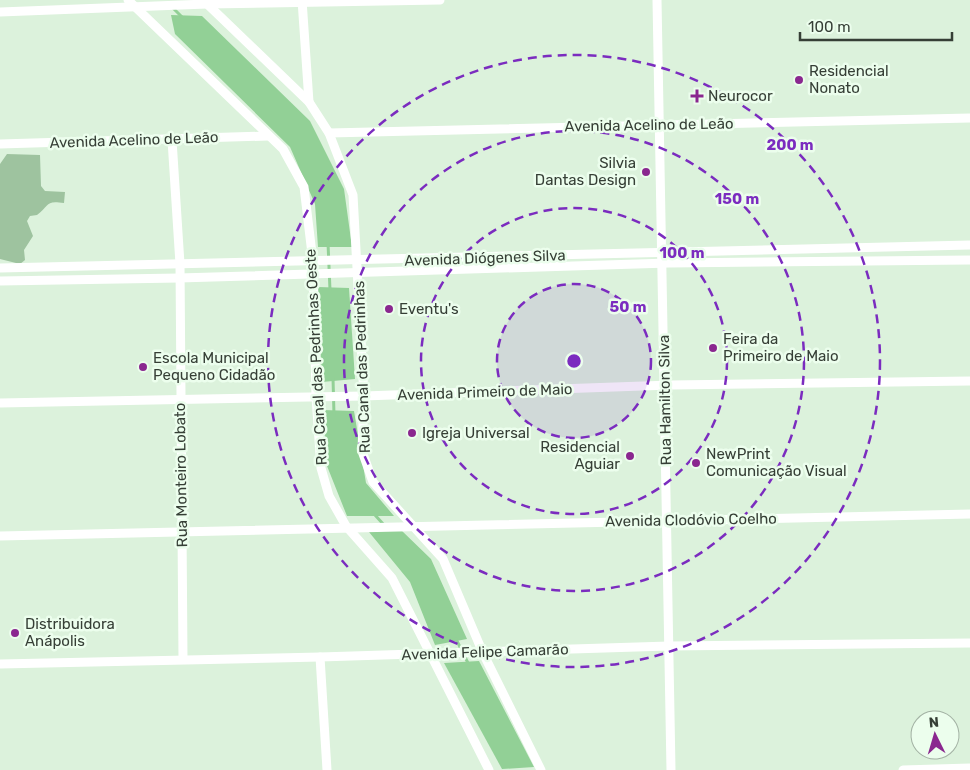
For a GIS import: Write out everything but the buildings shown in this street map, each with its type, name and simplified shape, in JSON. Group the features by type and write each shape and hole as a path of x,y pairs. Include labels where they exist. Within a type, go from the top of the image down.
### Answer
{"street":[{"path":"0,12 131,3 153,6 205,2 440,0"},
{"name":"Rua Hamilton Silva","path":"657,0 658,125 668,520 671,770"},
{"path":"302,1 309,102"},
{"name":"Rua Canal das Pedrinhas","path":"205,2 309,102 329,133 353,195 364,396 362,450 374,482 443,559 479,653 541,770"},
{"name":"Rua Canal das Pedrinhas Oeste","path":"131,3 268,136 283,148 304,188 313,262 318,274 321,468 329,496 350,526 392,578 434,653 489,770"},
{"name":"Avenida Acelino de Leão","path":"329,133 970,118"},
{"name":"Avenida Acelino de Leão","path":"0,144 268,136"},
{"name":"Rua Monteiro Lobato","path":"172,140 180,264 184,659"},
{"name":"Avenida Diógenes Silva","path":"0,268 323,262 970,245"},
{"name":"Avenida Diógenes Silva","path":"0,280 180,278 662,264 970,260"},
{"name":"Avenida Primeiro de Maio","path":"0,403 180,398 364,396 664,385 970,381"},
{"name":"Avenida Clodóvio Coelho","path":"350,526 970,514"},
{"path":"0,536 350,526"},
{"name":"Avenida Felipe Camarão","path":"0,664 184,659 320,658 669,646 970,643"},
{"path":"320,658 327,770"},
{"path":"903,770 970,768"}],"shaded area":[{"path":"171,15 202,16 310,121 344,189 352,247 318,247 315,204 290,147 175,34"},
{"path":"7,154 40,155 41,186 45,191 65,192 64,203 54,202 48,204 37,215 30,216 27,221 33,236 24,250 25,260 20,264 0,259 0,164"},
{"path":"318,287 349,288 355,379 322,382"},
{"path":"323,410 354,411 366,483 394,516 347,516 327,466"},
{"path":"401,530 431,559 467,639 435,645 410,582 369,532"},
{"path":"479,661 534,767 502,769 444,663"}],"waterway":[{"path":"173,8 182,17"},
{"path":"328,243 330,290"},
{"path":"333,378 334,415"},
{"path":"375,515 384,525"},
{"path":"456,639 469,665"}],"place":[{"name":"Residencial Nonato","path":"799,80"},
{"name":"Neurocor","path":"697,96"},
{"name":"Silvia Dantas Design","path":"646,172"},
{"name":"Eventu's","path":"389,309"},
{"name":"Feira da Primeiro de Maio","path":"713,348"},
{"name":"Escola Municipal Pequeno Cidadão","path":"143,367"},
{"name":"Igreja Universal","path":"412,433"},
{"name":"Residencial Aguiar","path":"630,456"},
{"name":"NewPrint Comunicação Visual","path":"696,463"},
{"name":"Distribuidora Anápolis","path":"15,633"}]}
